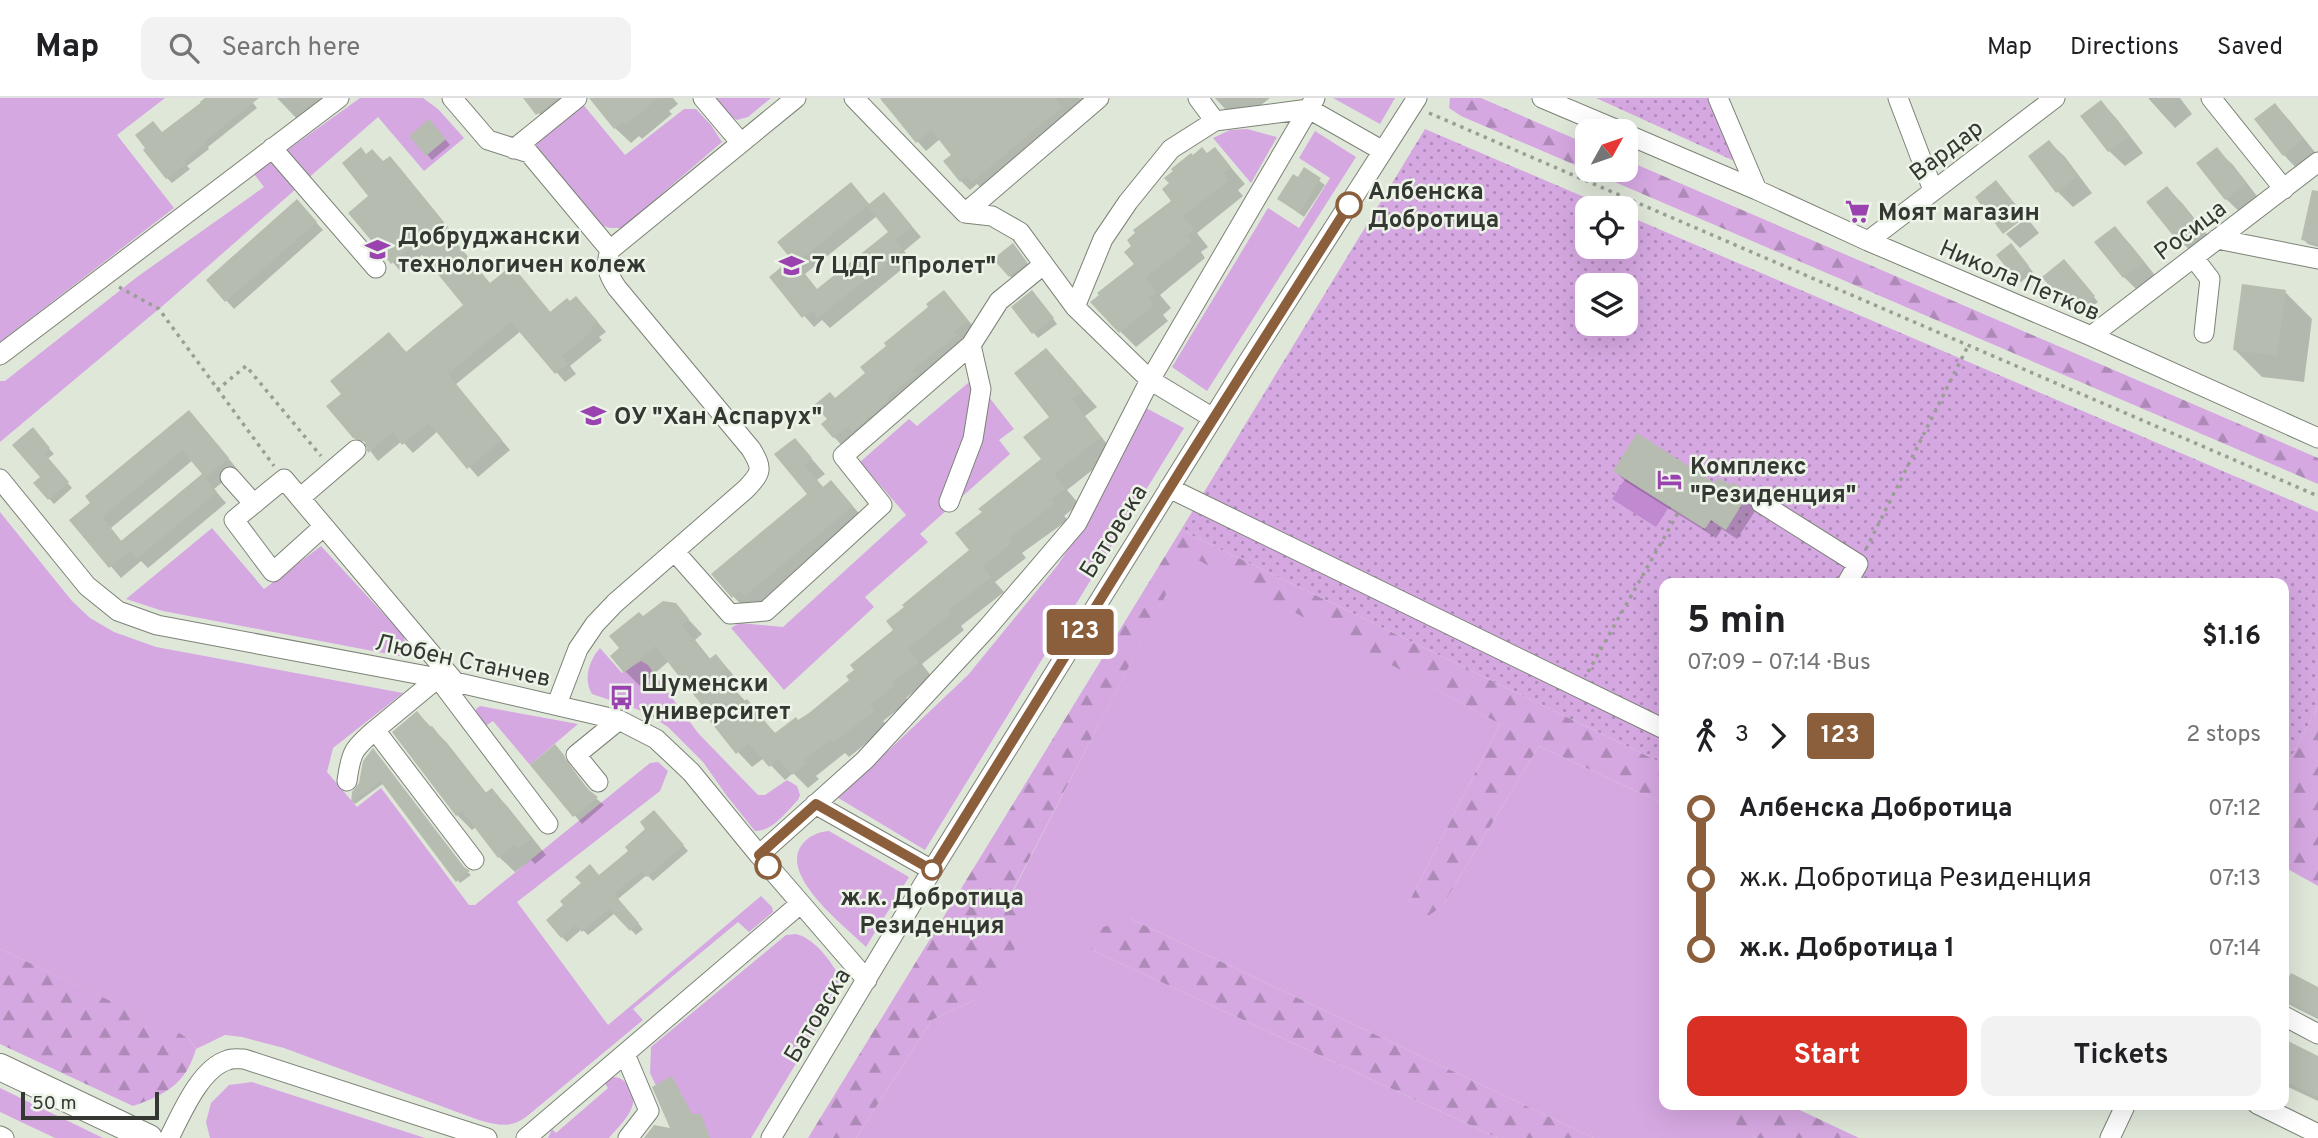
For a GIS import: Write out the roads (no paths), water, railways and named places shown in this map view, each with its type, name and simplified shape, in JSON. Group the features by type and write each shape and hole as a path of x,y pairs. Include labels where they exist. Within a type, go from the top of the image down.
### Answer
{"main road":[{"path":"0,1067 149,1138"}],"street":[{"path":"0,355 339,98"},
{"path":"452,98 488,140 529,153 610,250"},
{"path":"514,149 577,98"},
{"path":"703,98 741,143"},
{"path":"557,704 578,649 595,624 759,475 760,464 751,449 608,275 607,260 610,250 796,98"},
{"path":"853,98 965,213 992,216 1020,232 1075,307 1150,380 1213,418"},
{"path":"965,213 1099,98"},
{"path":"1198,98 1215,121"},
{"path":"1542,98 1592,119"},
{"path":"1718,98 1757,190"},
{"path":"1898,98 1933,190"},
{"name":"Вардар","path":"1868,241 2055,98"},
{"path":"2211,98 2284,189"},
{"name":"Батовска","path":"771,1138 932,870 1169,488 1415,102"},
{"path":"759,855 874,750 988,627 1077,523 1150,380 1312,104"},
{"path":"1075,307 1103,239 1128,202 1171,149 1215,121 1312,104 1383,151"},
{"name":"Никола Петков","path":"1638,139 2318,438"},
{"path":"272,148 376,268"},
{"name":"Росица","path":"2091,336 2318,162"},
{"path":"2217,239 2318,259"},
{"path":"2194,258 2210,279 2204,333"},
{"path":"675,552 730,614 766,611 882,505 843,456 971,345 999,301 1043,265"},
{"path":"949,502 973,439 981,389 971,345"},
{"path":"300,498 356,450"},
{"path":"230,477 254,504"},
{"name":"Любен Станчев","path":"0,479 87,586 117,611 157,625 557,704 619,720 656,739 691,772 867,980"},
{"path":"323,527 273,572 234,520 284,479 300,498 447,681 548,824"},
{"path":"1169,488 1659,727"},
{"path":"1761,503 1858,564 1850,578"},
{"path":"347,781 350,759 356,746 447,681"},
{"path":"598,782 576,755 619,720"},
{"path":"375,730 474,860"},
{"path":"816,804 932,870"},
{"path":"526,1138 800,904"},
{"path":"2289,1019 2318,1034"},
{"path":"625,1054 649,1111 628,1138"},
{"path":"169,1138 191,1094 211,1070 227,1060 244,1059 487,1138"},
{"path":"2110,1138 2123,1110"},
{"path":"2269,1110 2318,1134"}],"place":[{"name":"Албенска Добротица","path":"1349,205"},
{"name":"Моят магазин","path":"1858,212"},
{"name":"Добруджански технологичен колеж","path":"378,250"},
{"name":"7 ЦДГ \"Пролет\"","path":"792,265"},
{"name":"ОУ \"Хан Аспарух\"","path":"594,416"},
{"name":"Комплекс \"Резиденция\"","path":"1670,480"},
{"name":"Шуменски университет","path":"621,697"},
{"name":"ж.к. Добротица Резиденция","path":"932,870"}]}
